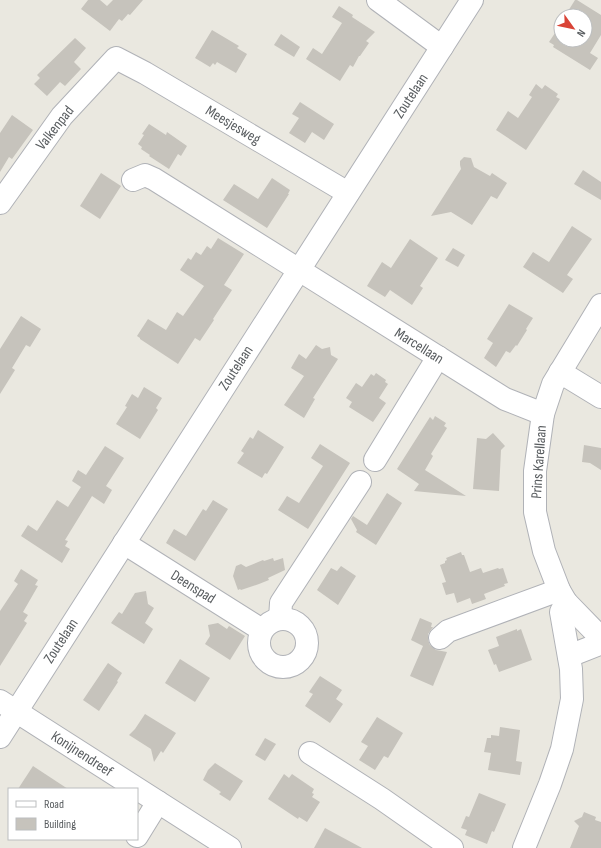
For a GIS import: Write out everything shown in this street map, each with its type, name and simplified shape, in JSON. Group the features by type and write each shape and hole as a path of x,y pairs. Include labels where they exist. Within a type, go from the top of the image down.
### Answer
{"street":[{"path":"378,0 442,47"},
{"name":"Zoutelaan","path":"0,737 8,706 124,543 472,0"},
{"name":"Meesjesweg","path":"116,58 152,77 348,193"},
{"name":"Valkenpad","path":"0,203 62,116 116,58"},
{"name":"Marcellaan","path":"133,180 145,175 154,179 505,399 543,414"},
{"name":"Prins Karellaan","path":"601,305 553,384 543,414 535,471 536,512 544,551 562,596 601,638"},
{"path":"375,460 438,357"},
{"path":"560,372 601,397"},
{"name":"Deenspad","path":"124,543 271,625 281,603 360,482"},
{"path":"440,638 448,631 562,596 561,612 571,669 572,699 562,748 550,784 524,848"},
{"path":"569,656 597,645 601,641"},
{"name":"Konijnendreef","path":"8,706 136,788"},
{"path":"310,753 382,798 452,848"},
{"name":"Konijnendreef","path":"138,789 230,848"},
{"path":"138,834 158,802"}],"building":[{"path":"88,0 100,0 107,6 113,0 143,0 130,15 128,14 122,21 119,19 110,31 81,9"},
{"path":"575,0 577,0 590,8 570,8"},
{"path":"339,6 353,15 352,17 375,32 366,41 369,43 353,67 350,65 340,81 306,59 313,48 322,54 342,23 332,17"},
{"path":"593,10 601,15 601,35 590,53 598,58 590,70 555,48 593,48"},
{"path":"212,30 239,46 237,48 247,54 236,73 217,62 215,65 213,63 210,67 195,58"},
{"path":"281,34 300,47 294,57 274,45"},
{"path":"553,36 553,44 549,42"},
{"path":"75,38 86,48 74,62 81,69 65,86 60,82 47,96 34,84 40,78 37,75"},
{"path":"536,84 542,89 545,85 558,94 556,97 560,99 526,150 496,130 508,111 518,118 532,97 529,95"},
{"path":"300,102 334,124 324,140 312,132 305,143 289,133 299,118 292,114"},
{"path":"12,115 33,130 12,159 9,157 0,172 0,133"},
{"path":"149,124 166,135 167,132 187,146 181,156 178,154 169,169 149,156 150,155 141,149 142,147 138,144 144,135 142,134"},
{"path":"464,157 471,158 474,167 490,176 492,173 507,183 497,199 491,196 472,225 451,212 431,216 461,169 460,161"},
{"path":"583,170 601,182 601,200 574,184"},
{"path":"101,173 121,186 100,219 80,206"},
{"path":"272,178 290,190 289,194 267,228 223,200 234,184 258,199"},
{"path":"572,226 592,239 567,275 573,279 563,293 523,267 533,252 549,262"},
{"path":"218,238 244,254 224,285 232,290 213,319 214,320 200,341 195,338 178,364 137,336 148,319 166,330 177,312 183,316 204,286 180,270 188,258 191,260 196,252 201,255 207,246 211,249"},
{"path":"410,239 438,258 420,286 423,288 412,305 390,290 385,297 367,286 382,262 391,268"},
{"path":"453,248 465,255 458,267 445,260"},
{"path":"509,304 533,318 517,346 516,345 510,353 506,351 496,367 484,358 493,343 487,339"},
{"path":"21,316 41,329 30,347 26,345 12,368 15,370 0,394 0,349"},
{"path":"316,345 322,349 330,347 331,355 338,359 313,398 315,399 304,418 284,405 304,376 291,368 299,354 306,359"},
{"path":"376,373 386,380 385,382 388,384 379,398 386,403 373,422 349,407 352,402 346,398 356,383 362,387 371,374 374,376"},
{"path":"144,387 162,398 156,408 158,410 140,439 116,424 127,407 125,406 132,394 138,398"},
{"path":"435,416 446,423 444,426 447,428 431,454 433,456 425,470 466,496 414,491 419,484 397,469 430,417 433,420"},
{"path":"258,430 284,447 267,474 265,473 262,478 237,463 244,453 241,451 250,437 253,439"},
{"path":"493,433 505,446 501,450 499,491 473,489 477,438 486,439"},
{"path":"320,444 350,463 308,529 278,510 287,496 299,503 323,466 311,458"},
{"path":"584,445 601,448 601,470 590,463 582,462"},
{"path":"105,446 124,458 106,486 112,490 104,504 92,496 65,540 68,541 65,546 70,549 62,563 21,536 28,525 37,531 57,500 68,507 81,487 72,481 78,470 86,475"},
{"path":"387,493 402,503 376,545 356,532 357,530 351,519 353,516 367,525"},
{"path":"213,500 228,509 195,561 166,543 174,529 186,536 203,509 206,511"},
{"path":"461,552 462,555 464,555 470,572 481,568 483,573 498,568 503,568 508,583 504,584 505,586 484,594 486,599 472,604 470,598 457,603 454,593 446,595 442,583 446,582 440,565 445,563 447,560 446,558"},
{"path":"273,558 274,561 283,558 285,570 268,578 269,580 238,590 233,576 236,566 241,564 246,567 263,560"},
{"path":"341,566 356,576 338,605 317,590 331,568 337,571"},
{"path":"21,569 38,580 35,585 38,586 23,612 28,615 24,621 27,623 0,666 0,611 18,584 14,581"},
{"path":"146,591 148,604 154,608 145,623 153,629 144,644 111,623 119,612 122,614 135,593"},
{"path":"420,618 432,623 431,627 433,627 428,634 430,645 436,650 447,652 433,686 410,676 423,646 411,640"},
{"path":"218,623 227,629 229,626 245,636 230,660 205,644 210,636 208,625"},
{"path":"517,629 517,631 521,629 532,660 499,672 496,664 494,665 488,650 499,646 496,637"},
{"path":"180,659 210,678 195,702 165,683"},
{"path":"108,663 122,673 117,681 118,682 99,711 83,700"},
{"path":"320,676 342,690 336,699 343,704 330,723 305,706 313,694 309,692"},
{"path":"145,714 176,733 163,753 161,751 154,762 151,749 129,735"},
{"path":"377,717 403,733 388,758 384,756 375,770 359,760 368,746 361,742"},
{"path":"500,727 520,730 516,761 522,762 520,775 488,770 491,753 484,752 487,738 491,738 491,735 499,736"},
{"path":"265,738 276,744 265,761 255,755"},
{"path":"215,763 243,781 230,801 219,794 221,792 203,780 208,770"},
{"path":"33,766 66,788 19,788"},
{"path":"284,774 289,778 292,774 314,789 312,793 314,794 312,797 320,802 307,822 299,817 298,819 268,799"},
{"path":"479,793 506,804 487,844 465,835 467,830 461,828 466,816 469,817"},
{"path":"584,812 596,817 595,820 601,822 601,848 570,848 579,826 574,821 582,817"},
{"path":"325,828 362,848 314,848"}]}
